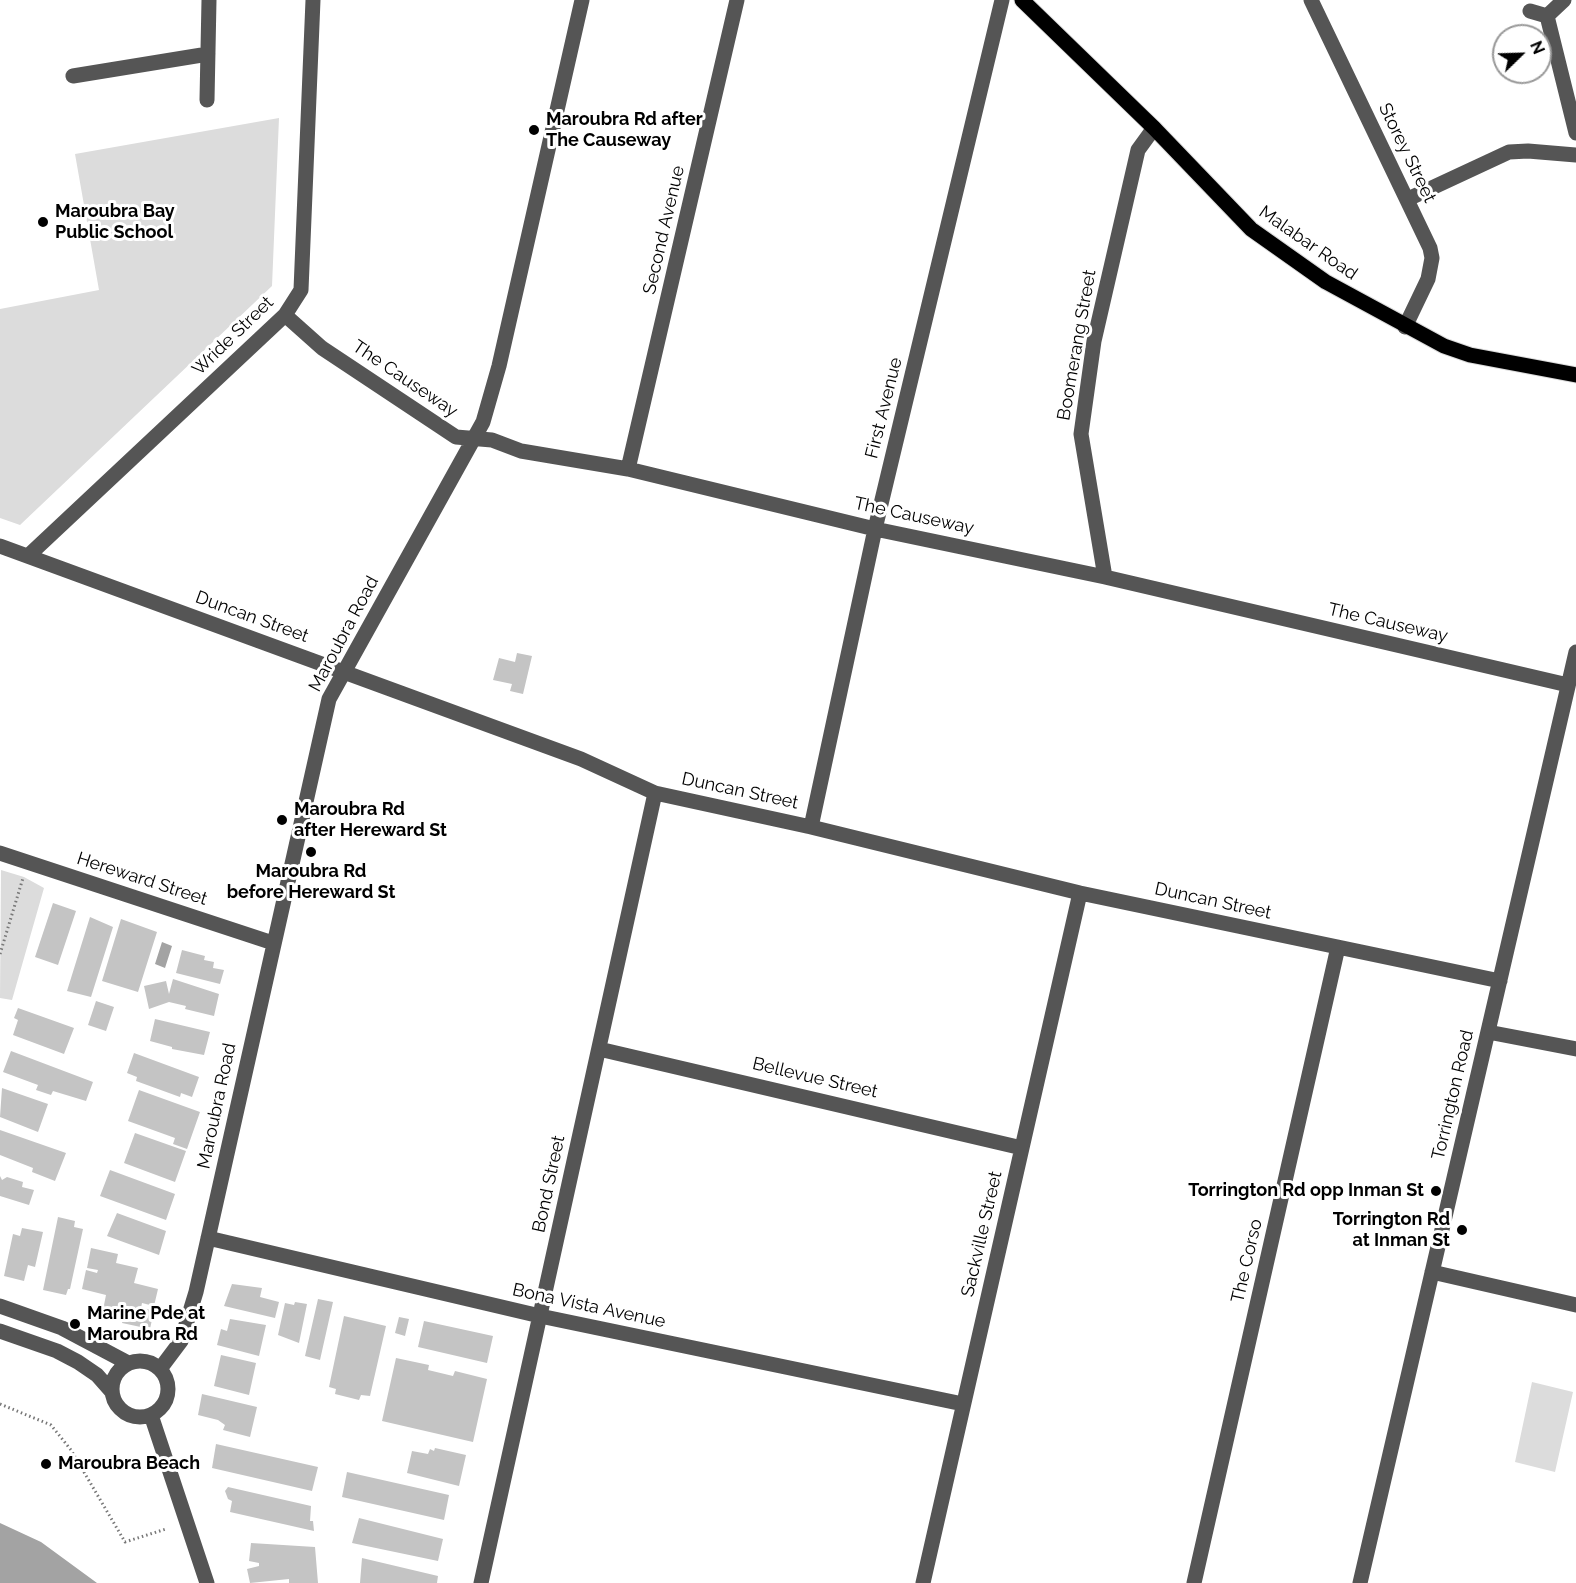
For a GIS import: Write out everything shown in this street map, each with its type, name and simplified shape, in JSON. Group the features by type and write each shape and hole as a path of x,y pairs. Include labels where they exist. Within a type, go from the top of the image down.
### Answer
{"main road":[{"name":"Malabar Road","path":"1022,0 1155,128 1251,229 1326,282 1405,327 1470,355 1576,375"}],"street":[{"path":"207,100 209,0"},
{"name":"Wride Street","path":"28,556 285,315 301,290 313,0"},
{"name":"Maroubra Road","path":"160,1369 182,1341 208,1238 329,699 483,422 499,366 582,0"},
{"name":"Second Avenue","path":"628,469 738,0"},
{"name":"First Avenue","path":"811,827 875,529 1002,0"},
{"name":"Storey Street","path":"1311,0 1427,238 1431,258 1424,291 1405,327"},
{"path":"1547,16 1564,0"},
{"path":"1530,11 1547,16"},
{"path":"1547,16 1576,133"},
{"path":"73,76 208,54"},
{"name":"Boomerang Street","path":"1105,577 1081,434 1094,341 1138,150 1155,128"},
{"path":"1408,200 1509,152 1528,151 1576,155"},
{"name":"The Causeway","path":"285,315 322,348 456,437 492,440 521,451 628,469 875,529 1105,577 1568,685"},
{"name":"Duncan Street","path":"0,546 581,759 655,793 811,827 1080,893 1500,981"},
{"name":"Torrington Road","path":"1360,1583 1576,652"},
{"name":"Bond Street","path":"481,1583 655,793"},
{"name":"Hereward Street","path":"0,853 273,942"},
{"name":"Sackville Street","path":"922,1583 1080,893"},
{"name":"The Corso","path":"1194,1583 1338,947"},
{"path":"1488,1032 1576,1049"},
{"name":"Bellevue Street","path":"599,1049 1022,1148"},
{"name":"Bona Vista Avenue","path":"208,1238 540,1316 963,1404"},
{"path":"1432,1272 1576,1305"},
{"path":"0,1306 62,1328 128,1363 145,1361 160,1369 168,1385 168,1394 164,1403 151,1415 142,1417 126,1413 114,1400 112,1392 115,1375 128,1363"},
{"path":"0,1331 57,1351 78,1362 97,1375 112,1392"},
{"path":"151,1415 207,1583"}],"path":[{"path":"0,954 29,863"},
{"path":"0,1404 51,1425 71,1450 125,1542 166,1530"}],"shaded area":[{"path":"279,118 272,286 20,525 0,518 0,309 99,290 75,154"},
{"path":"1,870 24,877 44,888 12,1000 0,998"},
{"path":"162,942 172,946 165,968 155,964"},
{"path":"1532,1382 1573,1392 1555,1472 1515,1462"},
{"path":"0,1523 41,1542 97,1583 0,1583"}],"building":[{"path":"517,653 532,656 523,694 510,691 512,684 493,680 499,658 515,662"},
{"path":"53,903 76,911 58,965 35,957"},
{"path":"90,917 113,927 91,997 67,991"},
{"path":"121,919 157,932 138,992 102,981"},
{"path":"182,950 205,956 204,960 214,962 213,968 224,970 220,984 176,973"},
{"path":"173,979 219,994 214,1016 185,1009 186,1006 169,1002 149,1009 144,986 166,981 169,994"},
{"path":"96,1001 114,1007 106,1031 88,1025"},
{"path":"18,1008 74,1028 64,1054 13,1035 18,1020 14,1018"},
{"path":"155,1019 210,1032 204,1055 172,1049 172,1047 150,1041"},
{"path":"11,1051 93,1082 86,1101 53,1091 51,1095 36,1090 38,1085 3,1072"},
{"path":"134,1053 199,1077 192,1097 181,1093 180,1097 136,1081 137,1077 127,1073"},
{"path":"2,1088 48,1104 38,1132 0,1117"},
{"path":"139,1090 200,1112 187,1149 173,1144 175,1138 128,1121"},
{"path":"0,1130 66,1153 55,1181 32,1172 33,1168 0,1155"},
{"path":"135,1133 186,1151 175,1182 124,1163"},
{"path":"110,1170 175,1194 166,1220 100,1196"},
{"path":"0,1176 2,1180 7,1177 23,1182 22,1187 34,1190 29,1205 0,1196"},
{"path":"117,1213 166,1231 159,1255 107,1236"},
{"path":"58,1217 75,1221 74,1227 83,1229 70,1289 66,1295 43,1290"},
{"path":"22,1228 43,1232 35,1267 28,1265 24,1281 4,1276 13,1234 20,1236"},
{"path":"91,1248 118,1254 116,1263 138,1268 134,1283 158,1289 154,1306 142,1303 141,1308 154,1310 150,1329 122,1323 124,1315 103,1310 106,1295 82,1289 86,1270 97,1273 98,1270 87,1268"},
{"path":"232,1284 262,1288 260,1297 279,1302 275,1318 224,1306"},
{"path":"318,1299 333,1302 320,1360 305,1356"},
{"path":"295,1302 307,1304 299,1343 278,1335 285,1303 294,1305"},
{"path":"344,1316 386,1326 370,1396 361,1395 359,1400 335,1394 336,1389 329,1387"},
{"path":"399,1317 409,1319 405,1336 395,1333"},
{"path":"230,1319 266,1325 259,1356 217,1345 221,1329 227,1331"},
{"path":"424,1321 493,1336 487,1363 418,1347"},
{"path":"221,1355 256,1363 249,1395 214,1386"},
{"path":"396,1358 429,1365 428,1370 453,1376 455,1371 487,1379 473,1442 382,1421"},
{"path":"202,1394 257,1407 250,1437 223,1430 225,1425 218,1420 198,1415"},
{"path":"216,1444 318,1467 312,1491 212,1468"},
{"path":"435,1448 466,1455 459,1486 407,1473 412,1451 428,1454 430,1449 434,1451"},
{"path":"347,1472 449,1495 444,1520 342,1497"},
{"path":"228,1487 311,1506 310,1521 313,1521 314,1531 230,1512 232,1501 228,1499 225,1491"},
{"path":"359,1518 443,1539 438,1561 352,1543"},
{"path":"251,1543 315,1547 318,1583 289,1583 289,1579 250,1583 247,1569 259,1566 259,1563 249,1561"},
{"path":"362,1558 438,1576 437,1583 360,1583"}],"place":[{"name":"Maroubra Rd after The Causeway","path":"534,130"},
{"name":"Maroubra Bay Public School","path":"43,222"},
{"name":"Maroubra Rd after Hereward St","path":"282,820"},
{"name":"Maroubra Rd before Hereward St","path":"311,852"},
{"name":"Torrington Rd opp Inman St","path":"1436,1191"},
{"name":"Torrington Rd at Inman St","path":"1462,1230"},
{"name":"Marine Pde at Maroubra Rd","path":"75,1324"},
{"name":"Maroubra Beach","path":"46,1464"}]}
